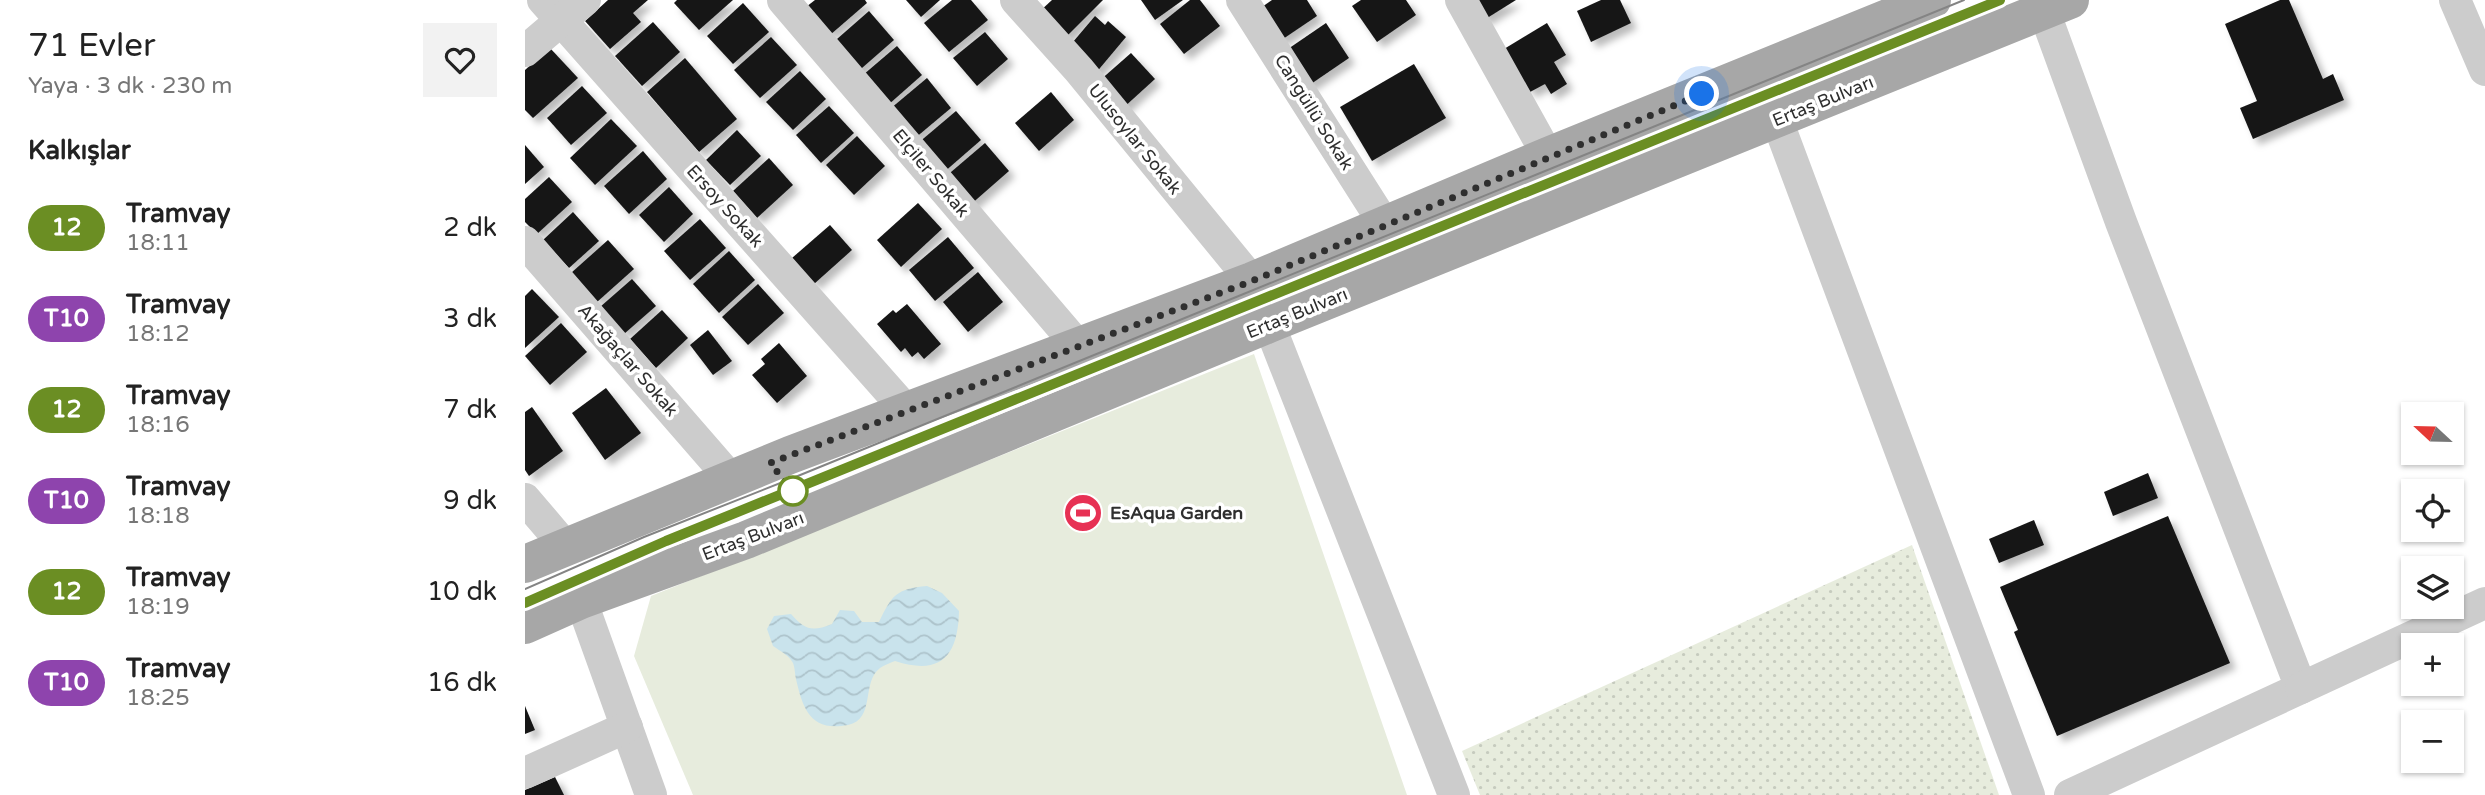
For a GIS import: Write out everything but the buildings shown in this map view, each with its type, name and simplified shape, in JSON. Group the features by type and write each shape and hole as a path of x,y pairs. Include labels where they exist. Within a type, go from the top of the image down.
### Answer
{"main road":[{"path":"525,564 731,479 1252,281 1548,156 1932,0"},
{"name":"Ertaş Bulvarı","path":"525,625 581,600 746,540 1269,324 2057,5"}],"street":[{"path":"525,51 552,10 585,0"},
{"name":"Elçiler Sokak","path":"783,0 1078,346"},
{"name":"Ulusoylar Sokak","path":"1016,0 1079,71 1252,281"},
{"name":"Cangüllü Sokak","path":"1242,0 1385,225"},
{"path":"1461,0 1548,156"},
{"path":"2455,0 2485,70"},
{"path":"2057,5 2121,222 2301,688"},
{"name":"Ersoy Sokak","path":"552,10 907,411"},
{"path":"1777,120 2029,795"},
{"name":"Akağaçlar Sokak","path":"525,242 731,479"},
{"path":"1269,324 1454,795"},
{"path":"525,499 565,546"},
{"path":"581,600 652,795"},
{"path":"2070,795 2485,603"},
{"path":"525,773 627,727"}],"shaded area":[{"name":"EsAqua Garden","path":"1254,354 1407,795 693,795 634,656 651,596"},
{"path":"1912,545 1999,795 1480,795 1462,751"}],"water":[{"path":"927,586 942,593 959,611 958,627 950,651 935,664 924,666 895,661 885,665 874,674 865,708 857,721 835,726 817,722 802,700 793,663 787,655 773,646 767,629 774,616 791,614 805,626 814,629 832,624 840,610 854,611 862,622 879,622 896,595 908,589"}],"tram line":[{"path":"525,589 644,537 1964,0"},
{"path":"525,603 666,541 2000,0"},
{"name":"12","path":"525,603 666,541 2000,0"}],"place":[{"name":"EsAqua Garden","path":"1083,513"}],"route":[{"path":"793,491 770,463 1252,281 1702,94"}]}
